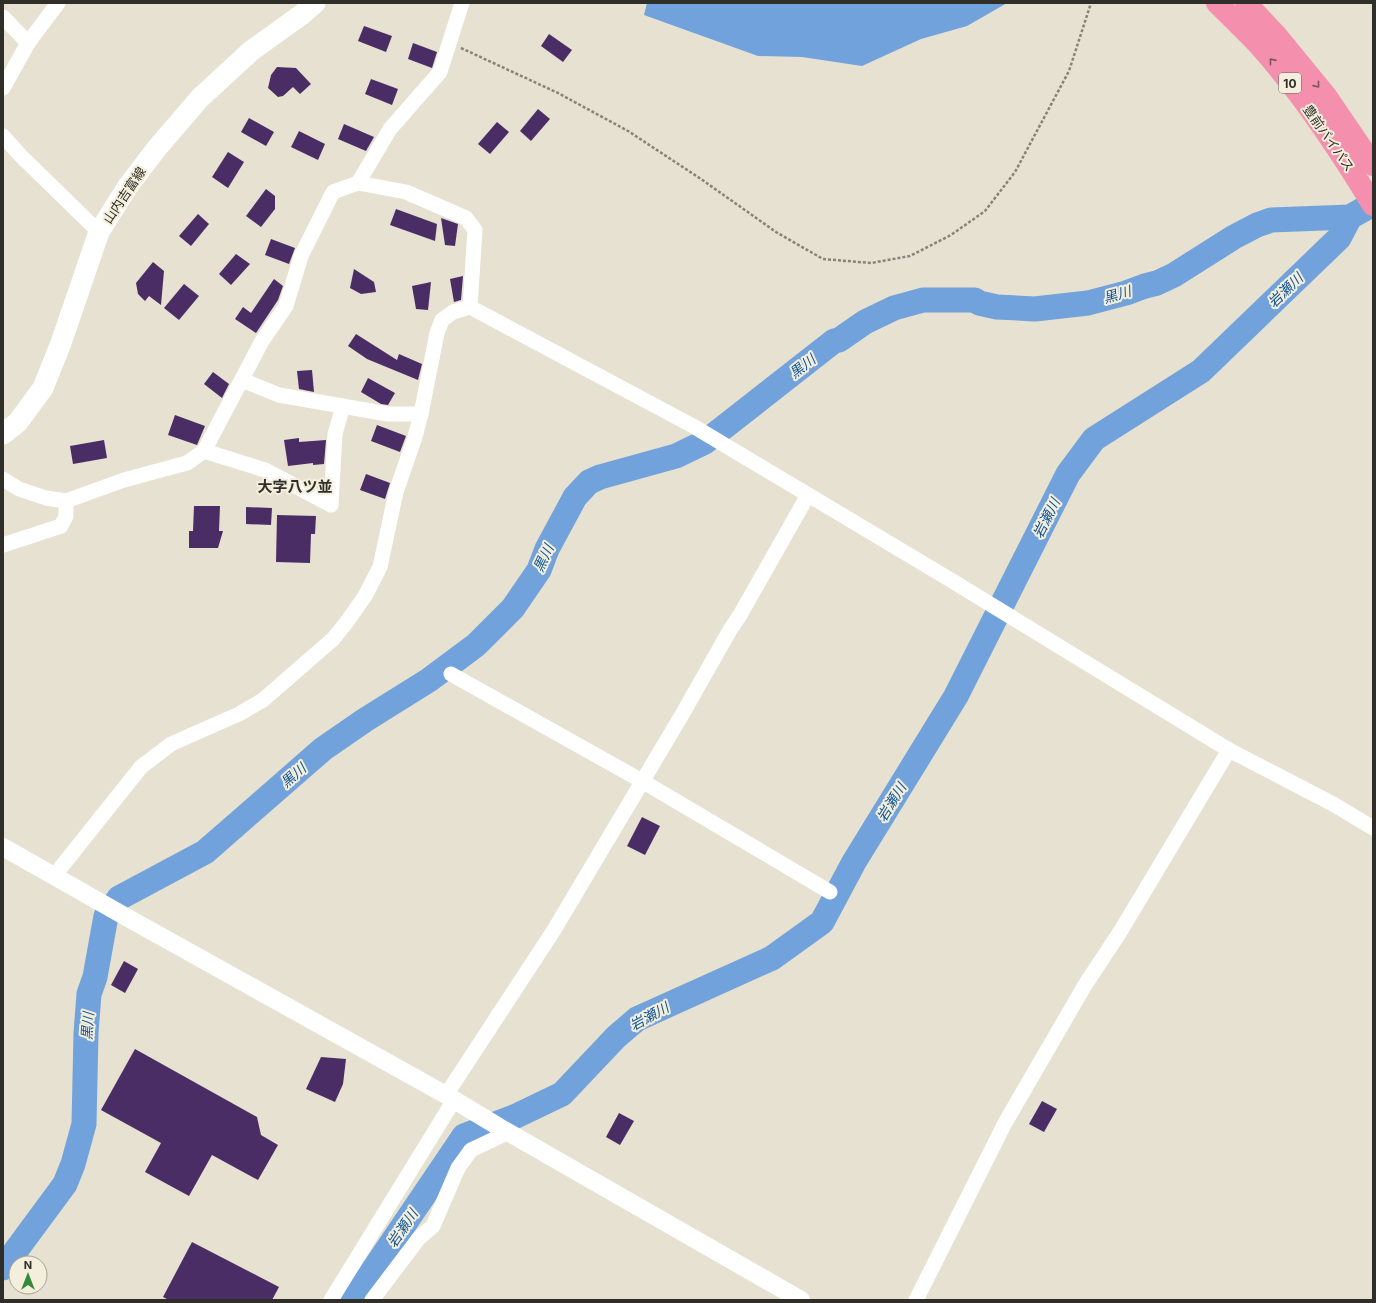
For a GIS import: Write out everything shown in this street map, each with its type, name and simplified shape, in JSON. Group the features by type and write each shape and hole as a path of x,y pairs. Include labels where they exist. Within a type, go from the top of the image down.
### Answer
{"highway":[{"name":"豊前バイパス","path":"1217,3 1258,44 1310,109 1365,165"},
{"name":"豊前バイパス","path":"1246,3 1276,35 1326,96 1365,165 1373,205"}],"main road":[{"name":"山内吉富線","path":"3,434 18,422 43,388 61,344 99,232 128,186 157,148 200,98 251,51 315,3"}],"street":[{"path":"3,88 28,43 58,3"},
{"path":"358,183 390,129 440,72 462,3"},
{"path":"3,17 28,43"},
{"path":"3,136 21,156 99,232"},
{"path":"3,479 19,489 46,498 66,501 124,480 188,463 204,451 262,341 286,306 301,256 333,192 358,183 406,192 466,218 475,230 470,307"},
{"path":"54,876 141,767 171,744 239,714 263,700 333,639 366,596 380,567 396,492 415,437 421,414 437,333 442,320 453,312 470,307 693,426 1229,750 1333,804 1373,828"},
{"path":"242,380 279,395 388,414 421,414"},
{"path":"204,451 265,470 331,504 336,434 344,406"},
{"path":"331,1300 450,1097 554,930 683,713 808,495"},
{"path":"3,545 61,526 66,516 66,501"},
{"path":"451,674 642,781 830,892"},
{"path":"916,1300 1005,1123 1085,985 1120,932 1229,750"},
{"path":"3,847 450,1097 504,1130 801,1300"},
{"path":"372,1300 419,1238 433,1226 458,1168 471,1150 504,1130"}],"path":[{"path":"450,42 558,93 628,131 702,179 776,232 823,259 871,263 910,256 951,235 985,211 1015,172 1070,71 1091,3"}],"water":[{"path":"647,3 1007,3 967,26 921,39 862,66 802,57 758,56 644,15"}],"building":[{"path":"364,26 392,36 386,52 358,41"},
{"path":"549,34 572,50 563,62 541,46"},
{"path":"413,43 437,52 432,68 408,59"},
{"path":"277,67 296,68 311,84 300,94 293,87 283,96 278,97 268,88 271,75"},
{"path":"371,79 398,89 392,105 365,94"},
{"path":"538,109 550,119 531,141 520,131"},
{"path":"249,118 274,132 266,146 241,132"},
{"path":"497,122 509,132 490,154 478,144"},
{"path":"344,124 374,137 366,151 338,139"},
{"path":"299,131 325,144 318,160 291,147"},
{"path":"228,152 244,162 228,188 212,177"},
{"path":"266,189 275,196 275,209 261,227 246,216"},
{"path":"396,209 437,224 435,241 390,225"},
{"path":"198,214 209,224 191,246 179,236"},
{"path":"441,218 458,224 455,246 445,245"},
{"path":"271,239 295,248 289,264 265,255"},
{"path":"236,254 250,264 231,285 219,274"},
{"path":"153,262 164,271 161,305 149,296 145,301 138,294 136,283"},
{"path":"354,269 374,282 376,292 361,294 350,288"},
{"path":"463,276 461,300 454,302 450,279"},
{"path":"274,279 283,286 278,300 256,333 235,319 243,307 251,313"},
{"path":"431,282 428,310 416,309 412,286"},
{"path":"184,284 199,296 179,320 164,308"},
{"path":"356,334 397,360 399,354 422,364 418,380 367,359 348,346"},
{"path":"312,370 314,392 299,389 297,371"},
{"path":"213,372 229,384 222,398 204,384"},
{"path":"368,378 395,393 388,405 381,404 361,392"},
{"path":"175,415 205,426 197,445 168,435"},
{"path":"377,425 406,436 400,452 371,441"},
{"path":"299,438 299,442 326,440 324,464 313,465 313,463 288,466 284,440"},
{"path":"104,440 107,458 73,464 70,446"},
{"path":"366,474 390,483 385,499 360,490"},
{"path":"194,506 220,506 219,531 223,531 218,548 189,548 189,531 193,531"},
{"path":"246,507 272,508 271,525 246,524"},
{"path":"277,515 316,516 315,534 311,534 310,563 276,562"},
{"path":"642,817 660,826 645,855 627,846"},
{"path":"124,961 138,969 125,993 111,985"},
{"path":"135,1049 257,1117 261,1135 278,1145 258,1180 212,1155 189,1196 145,1172 161,1143 101,1110"},
{"path":"321,1057 346,1059 343,1084 335,1102 306,1089"},
{"path":"1042,1101 1057,1109 1044,1132 1029,1124"},
{"path":"619,1113 634,1121 620,1145 606,1137"},
{"path":"192,1242 279,1287 272,1300 169,1300 163,1297"}],"waterway":[{"name":"黒川","path":"3,1268 65,1184 73,1164 84,1124 86,1033 89,994 95,977 106,916 119,898 205,852 323,749 365,720 429,680 476,645 513,608 539,570 547,549 575,497 589,482 600,477 676,456 705,442 834,341 839,340 865,322 894,308 923,300 975,300 979,303 997,307 1035,309 1088,303 1157,283 1174,275 1234,237 1257,225 1271,220 1350,217 1373,204"},
{"name":"岩瀬川","path":"353,1300 464,1136 514,1117 562,1094 616,1037 637,1019 772,958 822,922 854,862 956,696 1068,474 1094,439 1201,371 1339,238 1350,217"}],"district":[{"name":"大字八ツ並","path":"295,486"}]}
